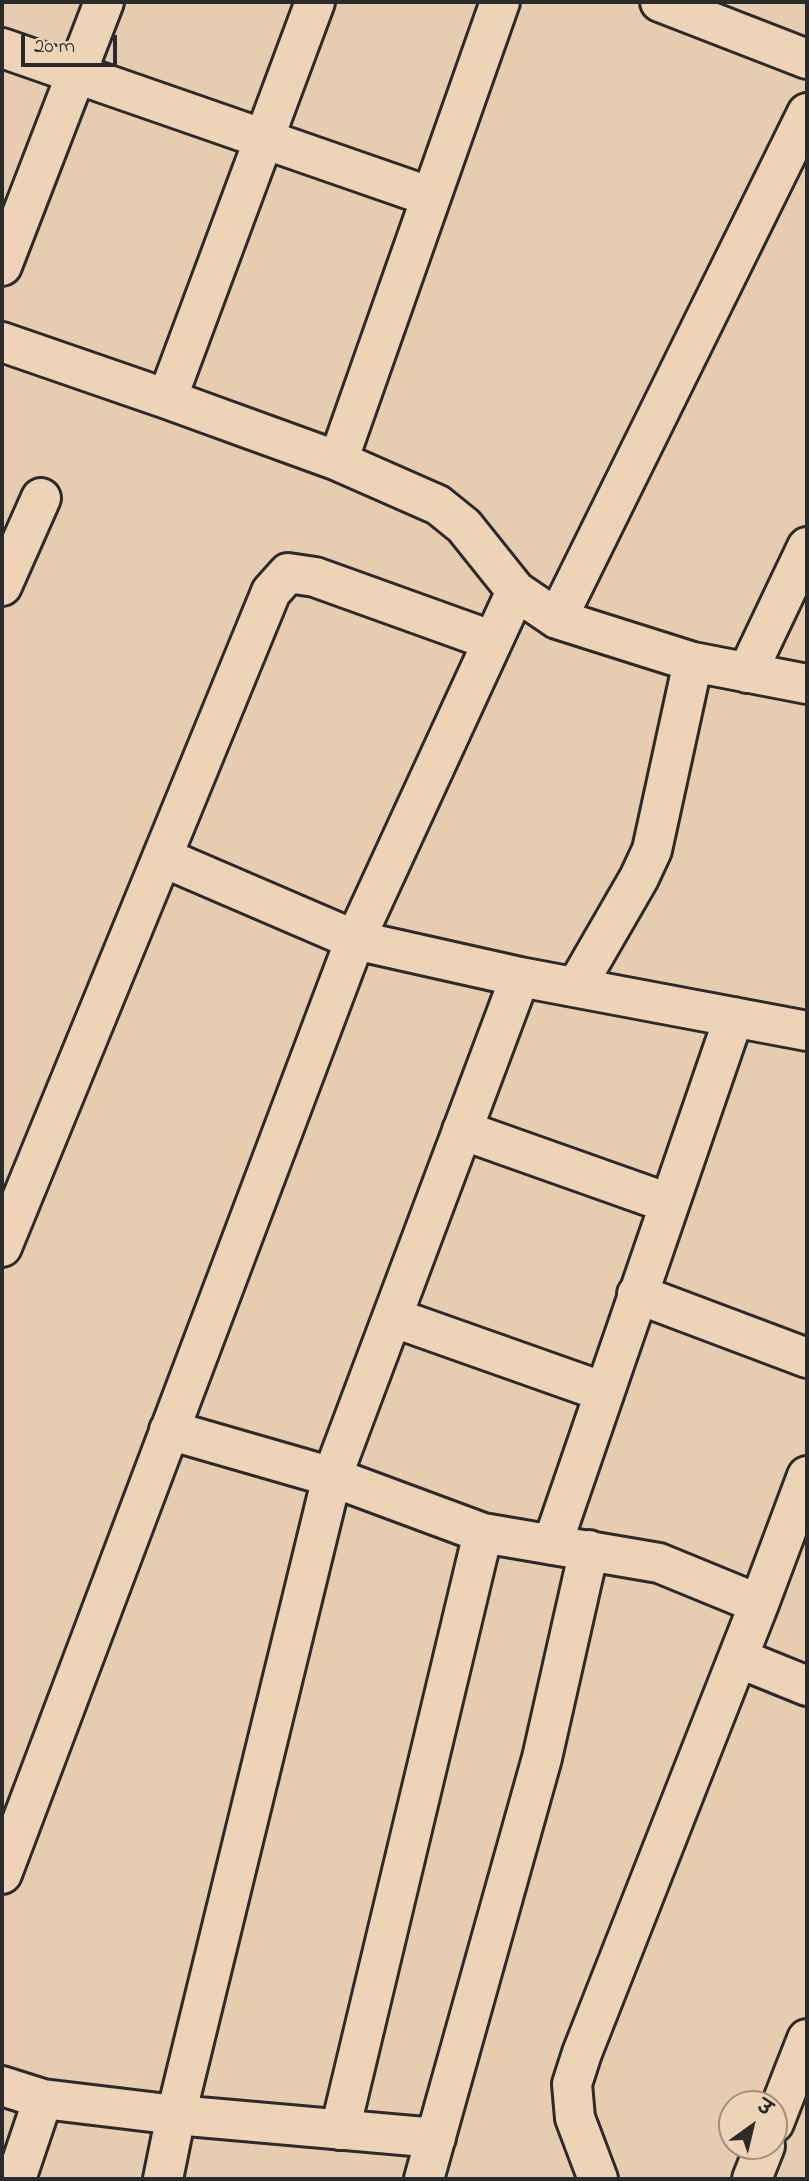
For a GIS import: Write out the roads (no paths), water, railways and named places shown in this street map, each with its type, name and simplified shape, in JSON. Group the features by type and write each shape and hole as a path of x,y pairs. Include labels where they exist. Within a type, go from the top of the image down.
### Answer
{"street":[{"path":"2,266 104,2"},
{"path":"167,399 315,2"},
{"path":"338,461 500,2"},
{"path":"675,5 807,59"},
{"path":"2,48 431,197"},
{"path":"557,619 795,169 807,113"},
{"path":"2,342 338,461 439,506 464,526 516,591 557,619 693,662 807,684"},
{"path":"2,586 41,498"},
{"path":"747,673 807,547"},
{"path":"2,1247 271,592 288,573 314,577 493,641"},
{"path":"2,1874 355,940 516,591"},
{"path":"576,987 639,878 652,850 693,662"},
{"path":"162,858 355,940 520,977 807,1031"},
{"path":"163,2179 176,2115 332,1477 520,977"},
{"path":"552,1545 734,1017"},
{"path":"462,1130 668,1203"},
{"path":"637,1294 807,1358"},
{"path":"392,1317 604,1392"},
{"path":"169,1430 332,1477 483,1533 659,1563 760,1604"},
{"path":"598,2179 575,2118 572,2084 760,1604 807,1476"},
{"path":"340,2130 483,1533"},
{"path":"424,2179 542,1758 589,1550"},
{"path":"738,1658 807,1686"},
{"path":"787,2090 807,2039"},
{"path":"2,2086 43,2099 176,2115 436,2138"},
{"path":"16,2179 43,2099"},
{"path":"752,2179 759,2160"}]}
